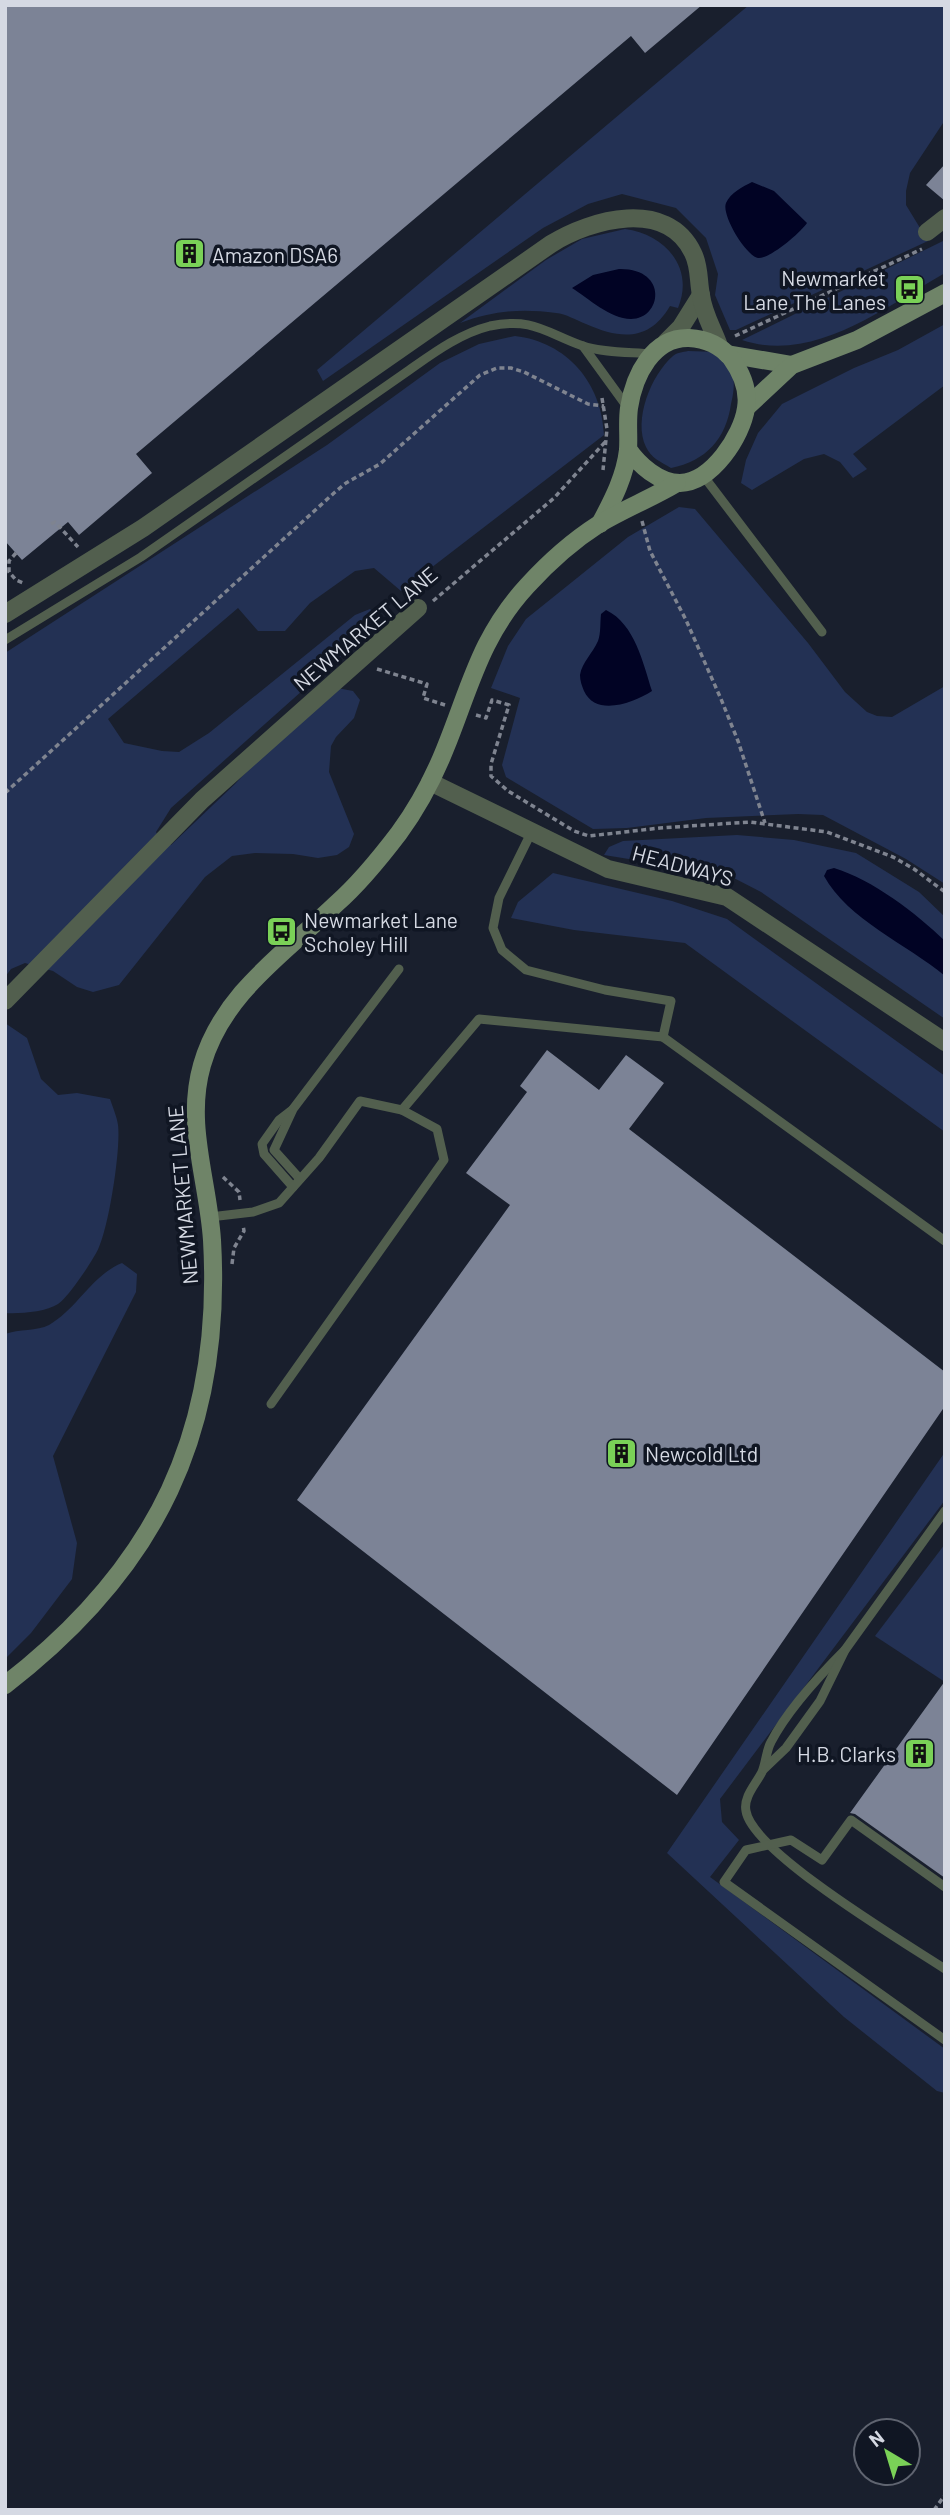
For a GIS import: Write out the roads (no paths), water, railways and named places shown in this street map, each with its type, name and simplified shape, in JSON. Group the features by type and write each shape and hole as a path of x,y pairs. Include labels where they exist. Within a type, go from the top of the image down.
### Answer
{"main road":[{"name":"NEWMARKET LANE","path":"5,1685 68,1629 124,1569 171,1491 195,1424 210,1349 214,1276 210,1217 195,1134 194,1109 202,1065 214,1032 226,1012 260,973 334,907 375,864 400,831 430,782 447,745 480,655 492,633 526,587 600,524 715,465 739,432 747,407 792,365 857,340 945,293"},
{"path":"666,342 691,338 792,365"},
{"name":"NEWMARKET LANE","path":"600,524 620,482 628,449 629,409 638,377 652,354 666,342"},
{"path":"726,346 744,380 747,407"},
{"path":"628,449 646,469 677,483"}],"street":[{"path":"926,240 945,218"},
{"path":"5,614 144,528 567,234 584,227 616,219 638,219 664,224 678,232 692,251 699,272 704,311 726,346"},
{"path":"666,342 681,327 701,295"},
{"name":"NEWMARKET LANE","path":"5,1001 202,800 418,608"},
{"name":"HEADWAYS","path":"430,782 608,869 727,897 945,1042"}],"lane":[{"path":"5,640 141,557 405,373 467,334 487,327 517,323 547,329 583,346 652,354"},
{"path":"583,346 629,409"},
{"path":"702,474 822,632"},
{"path":"532,831 499,898 493,928 502,950 526,970 605,990 671,1001 663,1037"},
{"path":"300,1179 274,1150 293,1110 399,969"},
{"path":"402,1110 480,1019 663,1037 945,1241"},
{"path":"210,1217 253,1212 279,1203 319,1158 360,1101 402,1110 437,1129 444,1160 271,1404"},
{"path":"293,1110 279,1120 262,1144 264,1154 293,1187"},
{"path":"945,1511 845,1650 817,1678 780,1728 770,1744 763,1770 747,1797 745,1809 758,1833 769,1845 815,1882 945,1969"},
{"path":"763,1770 786,1748 820,1701 845,1650"},
{"path":"945,1887 851,1820 822,1860 791,1840 746,1850 724,1882 945,2040"}],"place":[{"name":"Amazon DSA6","path":"189,254"},
{"name":"Newmarket Lane The Lanes","path":"909,289"},
{"name":"Newmarket Lane Scholey Hill","path":"281,931"},
{"name":"Newcold Ltd","path":"622,1453"},
{"name":"H.B. Clarks","path":"919,1753"}]}
